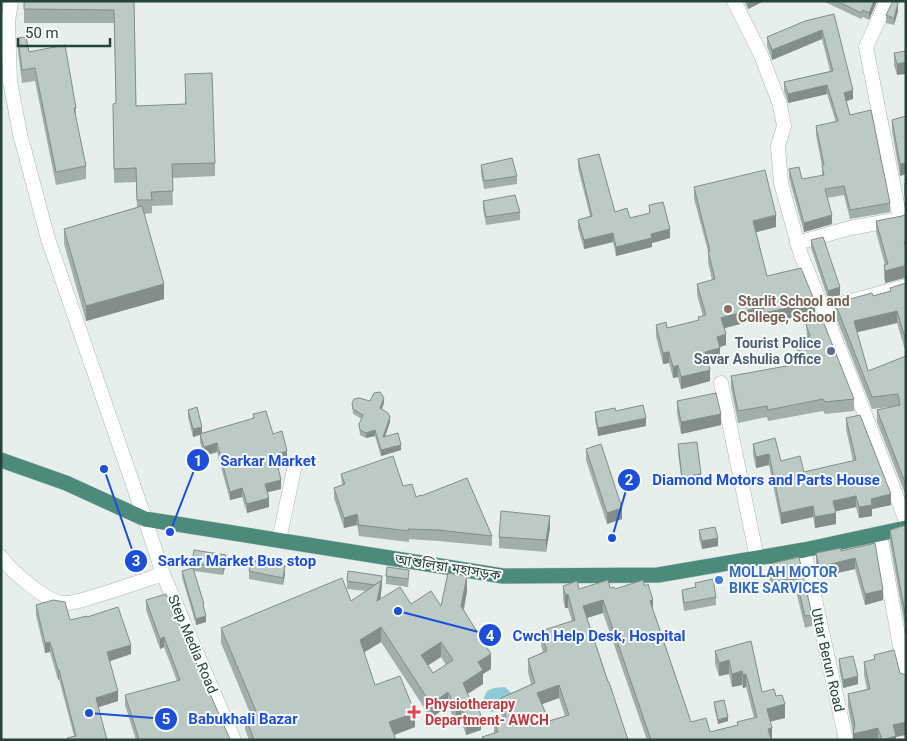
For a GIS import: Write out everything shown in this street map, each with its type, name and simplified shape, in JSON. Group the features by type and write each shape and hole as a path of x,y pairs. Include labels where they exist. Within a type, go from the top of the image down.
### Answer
{"highway":[{"name":"আশুলিয়া মহাসড়ক","path":"1,460 66,482 145,518 503,576 658,575 804,550 906,528"}],"street":[{"name":"Step Media Road","path":"11,1 8,22 10,81 20,134 48,239 163,574 234,740"},
{"path":"734,1 761,55 780,105 784,126 778,146 780,183 797,243 906,521"},
{"path":"797,243 850,228 900,219 866,47 888,1"},
{"path":"823,310 906,286"},
{"path":"720,383 757,558"},
{"path":"279,540 295,465"},
{"path":"880,534 906,680"},
{"name":"Uttar Berun Road","path":"804,550 846,740"},
{"path":"1,557 8,567 29,584 53,601 62,604 89,598 163,574"}],"water":[{"path":"505,687 511,693 512,698 508,706 492,712 486,710 483,700 487,691"}],"building":[{"path":"24,1 134,1 136,106 186,104 185,74 212,73 215,163 172,164 173,191 151,192 152,200 137,200 136,168 114,169 113,104 116,103 114,10 24,9"},
{"path":"837,1 874,1 869,13 863,10 861,13"},
{"path":"893,1 898,3 894,18 886,15"},
{"path":"834,14 853,90 844,93 850,115 871,110 890,203 850,210 844,186 825,189 832,215 804,223 789,169 799,167 802,179 824,175 822,166 824,165 816,126 838,121 827,85 788,94 784,82 833,71 822,30 772,50 767,37 805,21"},
{"path":"26,37 29,52 65,45 76,108 74,108 86,166 56,172 35,68 22,70 18,38"},
{"path":"906,51 906,62 897,64 894,53"},
{"path":"906,116 906,163 900,164 892,120"},
{"path":"599,154 615,212 627,208 630,218 650,213 649,205 663,202 670,229 651,234 652,238 616,247 613,233 584,240 578,220 592,216 578,159"},
{"path":"512,158 517,176 484,181 481,165"},
{"path":"765,170 776,215 753,221 767,276 801,268 815,302 764,313 763,306 721,318 726,334 717,337 720,348 705,352 710,370 681,377 678,365 673,367 669,352 663,353 656,325 666,322 667,328 699,320 698,317 706,315 697,284 715,279 694,187"},
{"path":"515,195 520,212 486,217 483,201"},
{"path":"142,206 164,284 86,306 64,229"},
{"path":"906,214 906,241 904,242 906,247 906,266 885,271 884,265 888,264 876,221"},
{"path":"823,237 840,287 828,291 811,240"},
{"path":"906,283 906,341 897,311 854,321 868,371 906,356 906,485 877,410 900,405 898,394 872,397 835,303 872,293 873,296 891,291 890,288"},
{"path":"816,321 817,323 823,321 854,399 825,402 823,399 768,410 767,406 738,411 731,376 803,363 797,340 810,336 806,324"},
{"path":"380,392 384,398 380,408 388,413 390,417 383,437 398,433 401,445 381,450 375,430 366,433 360,430 359,424 363,415 353,409 352,403 354,399 359,398 370,401 374,393"},
{"path":"716,393 721,414 681,422 677,401"},
{"path":"643,405 646,418 598,428 595,412 615,408 616,411"},
{"path":"197,407 202,427 193,429 188,410"},
{"path":"266,411 273,434 282,431 287,451 275,455 281,480 265,484 269,498 247,504 242,488 230,492 217,443 204,447 200,434 254,418 253,414"},
{"path":"860,415 891,494 871,499 872,505 859,507 856,496 833,501 836,513 815,517 813,506 781,513 769,454 756,457 753,444 775,438 781,461 800,456 804,472 856,460 846,418"},
{"path":"697,442 701,474 682,477 678,444"},
{"path":"601,444 622,508 607,513 586,449"},
{"path":"393,456 403,486 412,484 416,497 467,478 492,536 438,530 408,529 409,531 359,525 357,514 344,518 334,488 345,484 341,474"},
{"path":"501,511 550,516 546,540 499,537"},
{"path":"906,525 906,619 890,530"},
{"path":"715,527 718,538 702,541 699,530"},
{"path":"875,543 883,590 865,594 855,558 819,567 816,553 841,548 841,551"},
{"path":"194,550 226,555 223,568 192,563"},
{"path":"799,557 812,615 805,616 796,579 773,581 769,564"},
{"path":"251,560 285,566 283,578 249,571"},
{"path":"387,567 409,570 408,579 386,576"},
{"path":"193,568 206,616 196,619 182,571"},
{"path":"348,571 382,576 381,586 381,581 375,585 347,581"},
{"path":"448,573 467,576 461,606 491,654 478,662 483,670 463,683 472,704 477,703 481,716 466,721 461,706 456,709 448,692 431,704 381,627 360,640 375,685 400,676 415,713 389,722 396,740 254,740 245,715 256,711 221,628 342,578 351,601 381,581 377,601 400,587 411,604 431,591 441,606","holes":["441,642 453,660 433,673 421,655"]},
{"path":"713,579 716,597 684,603 682,590 696,587 695,583"},
{"path":"608,580 610,588 614,587 615,589 643,580 645,586 648,584 653,600 650,601 691,722 706,718 710,732 738,725 737,722 757,717 746,674 743,675 742,671 732,674 729,660 719,663 715,651 751,641 762,692 774,689 776,696 782,695 785,704 767,709 772,728 768,729 771,740 651,740 603,600 583,606 628,740 483,740 482,737 498,732 494,721 506,717 501,698 535,683 528,659 547,651 541,631 575,620 568,594 565,595 563,586 577,581 579,589","holes":["559,685 569,715 549,721 537,693"]},
{"path":"166,594 230,740 138,740 125,695 180,680 164,637 160,639 146,600"},
{"path":"53,600 65,602 70,620 87,617 118,607 131,645 107,652 118,691 96,698 107,740 68,740 67,738 76,736 59,670 50,642 45,643 36,605"},
{"path":"894,650 900,673 906,675 906,722 893,725 896,736 882,740 878,728 853,734 855,725 848,694 870,689 864,662 875,659 874,655"},
{"path":"853,656 858,676 843,680 839,659"},
{"path":"724,700 728,717 718,720 714,702"}],"place":[{"name":"Starlit School and College, School","path":"728,309"},
{"name":"Tourist Police Savar Ashulia Office","path":"831,351"},
{"name":"Sarkar Market Bus stop","path":"104,469"},
{"name":"Sarkar Market","path":"170,532"},
{"name":"Diamond Motors and Parts House","path":"612,538"},
{"name":"MOLLAH MOTOR BIKE SARVICES","path":"719,580"},
{"name":"Cwch Help Desk, Hospital","path":"398,611"},
{"name":"Physiotherapy Department- AWCH","path":"414,712"},
{"name":"Babukhali Bazar","path":"89,713"}]}
